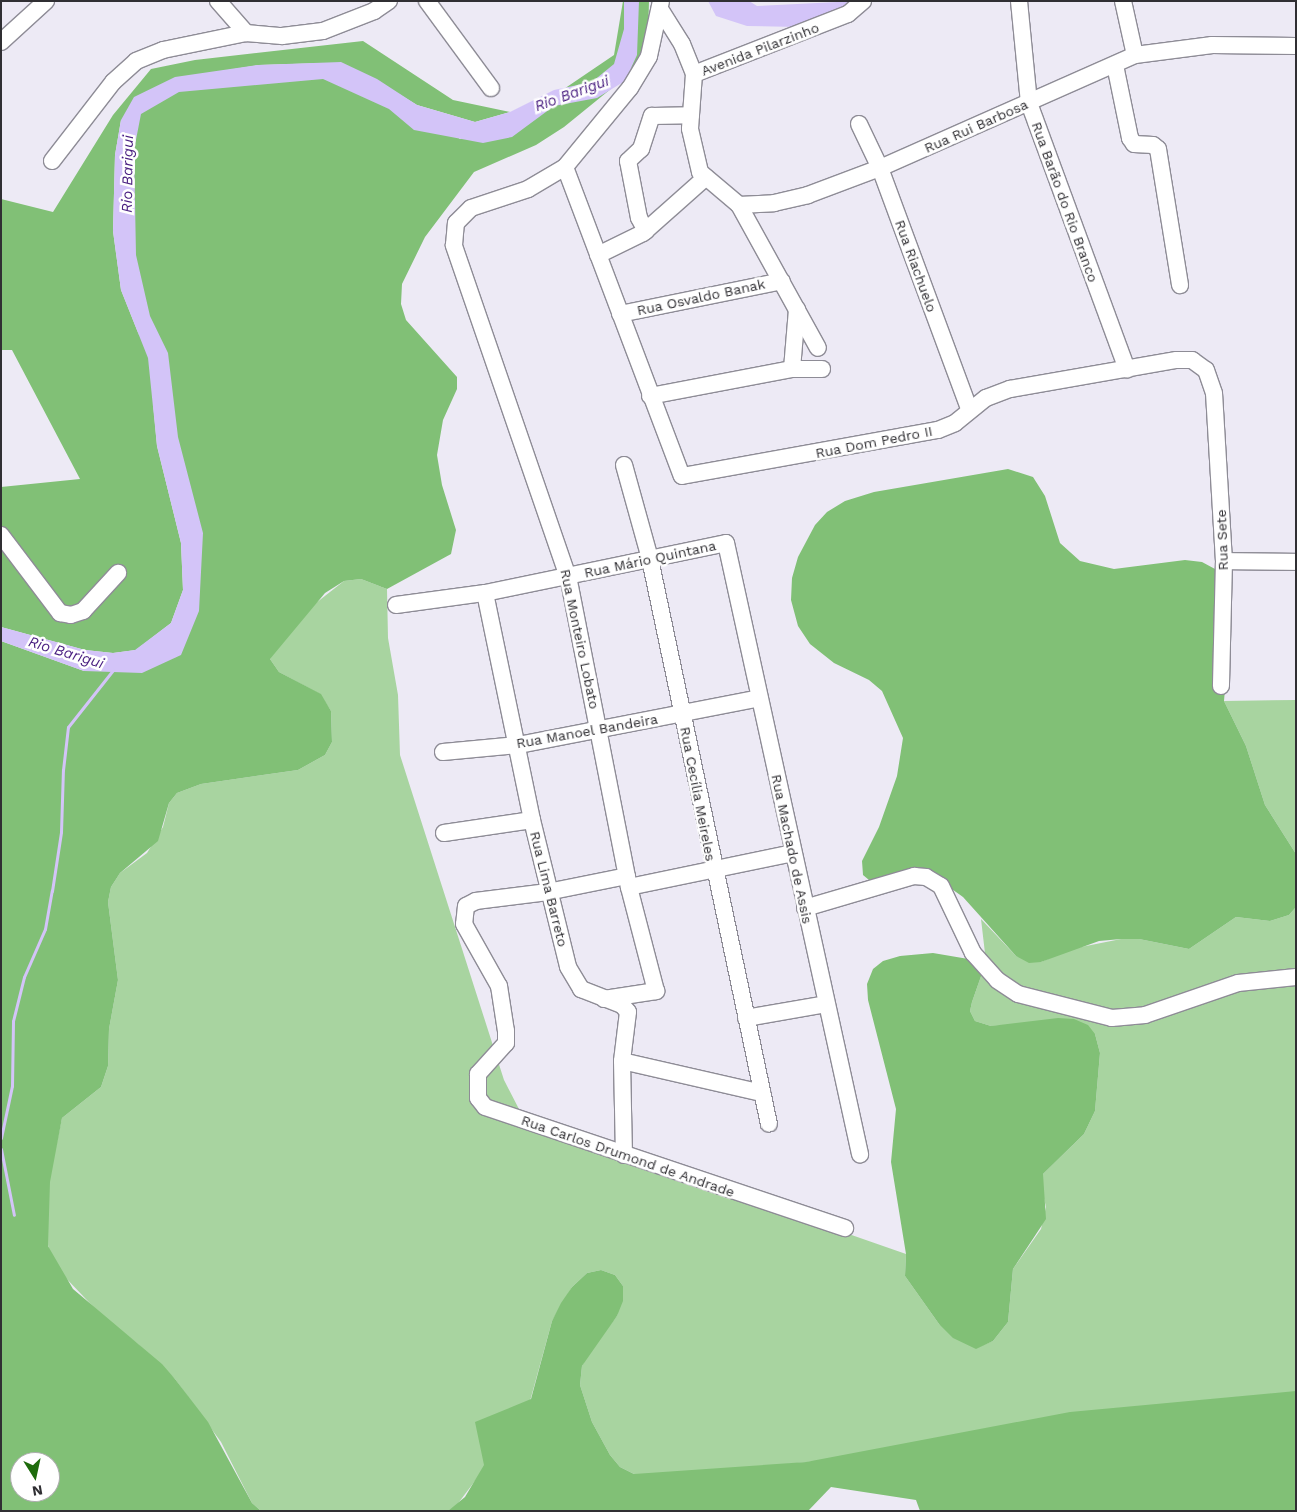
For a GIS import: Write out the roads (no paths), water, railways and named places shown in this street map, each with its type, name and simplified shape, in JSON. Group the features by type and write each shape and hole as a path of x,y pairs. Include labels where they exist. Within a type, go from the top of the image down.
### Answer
{"street":[{"path":"1,42 46,1"},
{"path":"218,1 246,33"},
{"path":"52,161 113,82 136,61 163,50 246,33 282,36 323,31 374,11 389,1"},
{"path":"427,1 491,88"},
{"name":"Avenida Pilarzinho","path":"661,5 682,44 694,74 848,14 863,1"},
{"name":"Rua Barão do Rio Branco","path":"1019,1 1029,103 1127,370"},
{"path":"1123,1 1136,55"},
{"path":"661,5 649,56 630,88 565,167 650,396 792,369 822,368"},
{"name":"Rua Rui Barbosa","path":"739,204 774,203 808,195 880,168 1136,55 1212,44 1296,46"},
{"path":"1115,65 1130,138 1134,144 1153,144 1158,148 1180,285"},
{"path":"694,74 691,115 694,150 700,172 739,204 818,348"},
{"path":"646,231 639,218 628,161 641,149 652,116 691,115"},
{"name":"Rua Riachuelo","path":"859,124 880,168 969,410"},
{"name":"Rua Monteiro Lobato","path":"565,167 528,189 471,208 456,223 454,245 568,577 628,881 656,991 604,999"},
{"path":"598,255 646,231 706,177"},
{"name":"Rua Osvaldo Banak","path":"620,314 782,281"},
{"path":"792,369 796,309"},
{"name":"Rua Dom Pedro II","path":"650,396 682,476 938,430 955,423 969,410 1010,389 1127,370 1192,360 1206,370 1214,393"},
{"name":"Rua Sete","path":"1214,393 1224,560 1221,686"},
{"name":"Rua Cecília Meireles","path":"624,465 650,559 769,1124"},
{"path":"1,535 60,613 71,615 83,611 118,573"},
{"name":"Rua Mário Quintana","path":"396,605 568,577 726,543"},
{"name":"Rua Machado de Assis","path":"726,543 860,1154"},
{"path":"1224,560 1296,562"},
{"name":"Rua Lima Barreto","path":"485,592 548,892 573,980 581,989 622,1005 628,1012 622,1061 624,1155"},
{"name":"Rua Manoel Bandeira","path":"443,752 518,745 760,698"},
{"path":"444,833 532,820"},
{"path":"548,892 714,870 793,853"},
{"path":"805,908 914,876 926,878 941,886 973,953 997,980 1018,994 1112,1018 1145,1015 1238,983 1296,977"},
{"name":"Rua Carlos Drumond de Andrade","path":"548,892 476,900 466,906 464,924 499,986 506,1043 478,1074 476,1088 485,1107 845,1228"},
{"path":"746,1018 826,1004"},
{"path":"622,1061 762,1093"}],"water":[{"name":"Rio Barigui","path":"624,1 639,1 637,55 625,81 597,98 554,106 512,137 483,143 414,130 389,109 323,79 179,92 141,114 134,150 136,255 150,316 168,353 178,437 203,533 199,611 181,655 142,673 84,671 1,641 1,627 85,650 113,653 135,650 171,623 183,590 181,543 157,446 148,358 121,290 113,231 115,155 121,120 134,97 175,77 258,65 341,62 377,79 417,105 475,122 510,112 554,90 592,82 614,64 624,29"},
{"path":"708,1 749,1 757,6 857,1 798,27 747,26 716,16"}],"waterway":[{"path":"1,1138 12,1086 13,1021 24,977 45,929 52,891 61,832 63,770 68,727 113,670"},
{"path":"1,1149 14,1215"}]}
